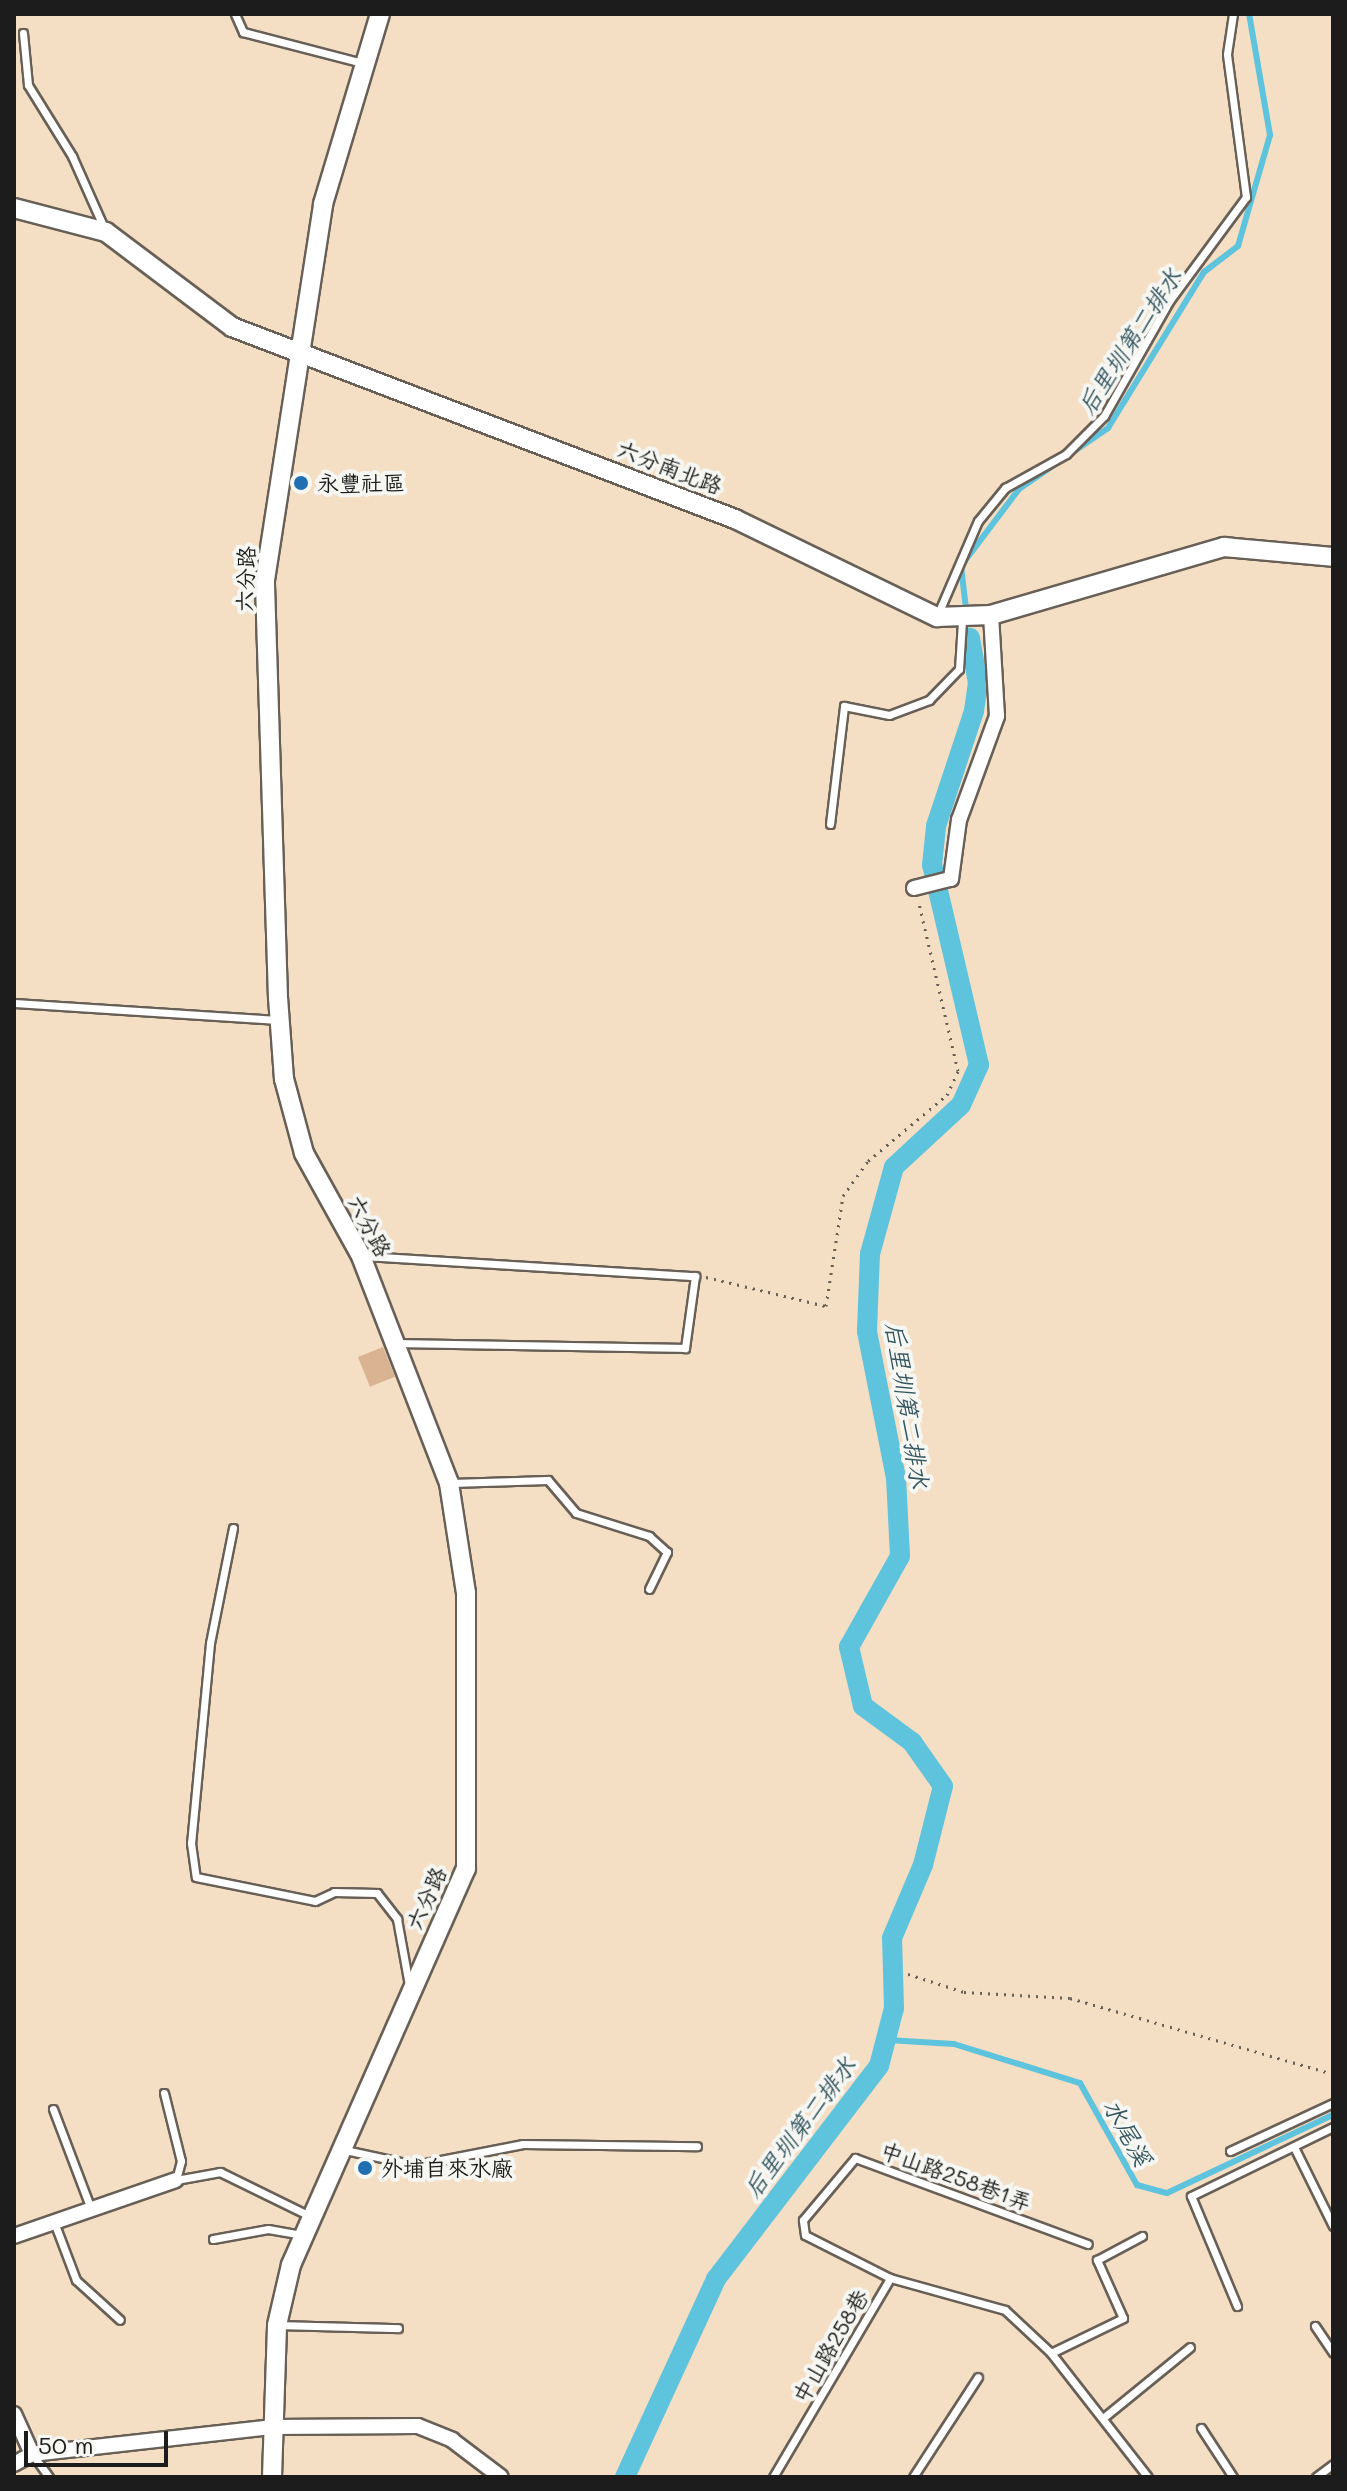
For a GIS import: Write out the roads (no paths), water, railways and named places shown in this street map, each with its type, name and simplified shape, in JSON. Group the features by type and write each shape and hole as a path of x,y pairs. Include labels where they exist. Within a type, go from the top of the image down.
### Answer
{"street":[{"name":"六分路","path":"272,2477 277,2325 291,2265 316,2219 410,1991 466,1869 466,1593 449,1483 361,1256 304,1153 284,1079 280,1021 265,580 297,352 323,204 380,14"},
{"name":"六分南北路","path":"14,208 106,232 232,327 735,519 937,617 962,621 991,615 1224,547 1333,557"},
{"path":"914,888 951,879 959,820 997,716 991,615"},
{"path":"14,2236 176,2180"},
{"path":"14,2414 32,2454"},
{"path":"14,2464 32,2454 273,2427 418,2426 452,2440 501,2477"}],"lane":[{"path":"235,14 243,32 365,63"},
{"path":"937,617 978,521 1005,488 1066,454 1104,416 1170,300 1246,197 1227,54 1233,14"},
{"path":"23,33 28,85 72,156 106,232"},
{"path":"830,824 844,706 889,715 929,700 959,669 962,621"},
{"path":"14,1003 280,1021"},
{"path":"361,1256 695,1276 685,1348 396,1343"},
{"path":"449,1483 548,1480 576,1513 638,1531 667,1552 649,1589"},
{"path":"233,1528 209,1657 191,1843 196,1877 315,1901 334,1892 377,1893 397,1919 410,1991"},
{"path":"164,2093 181,2161 176,2180 220,2172 316,2219"},
{"path":"1230,2151 1333,2103"},
{"path":"53,2109 91,2209"},
{"path":"1237,2306 1191,2196 1333,2127"},
{"path":"345,2150 415,2165 523,2144 697,2146"},
{"path":"1294,2147 1333,2226"},
{"name":"中山路258巷1弄","path":"890,2278 805,2235 803,2220 855,2158 1088,2244"},
{"path":"54,2222 76,2280 120,2320"},
{"path":"213,2239 268,2229 307,2236"},
{"path":"1051,2353 1123,2318 1097,2260 1142,2236"},
{"name":"中山路258巷","path":"777,2476 890,2278 1005,2310 1051,2353 1148,2477"},
{"path":"277,2325 398,2328"},
{"path":"1315,2326 1333,2353"},
{"path":"1103,2418 1190,2347"},
{"path":"913,2477 978,2377"},
{"path":"1201,2428 1233,2477"},
{"path":"32,2454 49,2477"},
{"path":"1316,2477 1333,2464"}],"waterway":[{"name":"后里圳第二排水","path":"966,609 961,566 1019,489 1108,428 1204,272 1238,246 1270,135 1249,14"},
{"name":"后里圳第二排水","path":"625,2477 716,2279 879,2066 894,2008 892,1938 923,1865 943,1786 912,1742 863,1706 849,1647 900,1556 896,1478 867,1331 870,1254 894,1167 961,1105 979,1065 932,865 936,826 974,711 978,683 970,638"},
{"name":"水尾溪","path":"887,2040 954,2044 1080,2083 1137,2185 1167,2193 1333,2115"}],"place":[{"name":"永豐社區","path":"301,483"},
{"name":"外埔自來水廠","path":"365,2168"}]}
